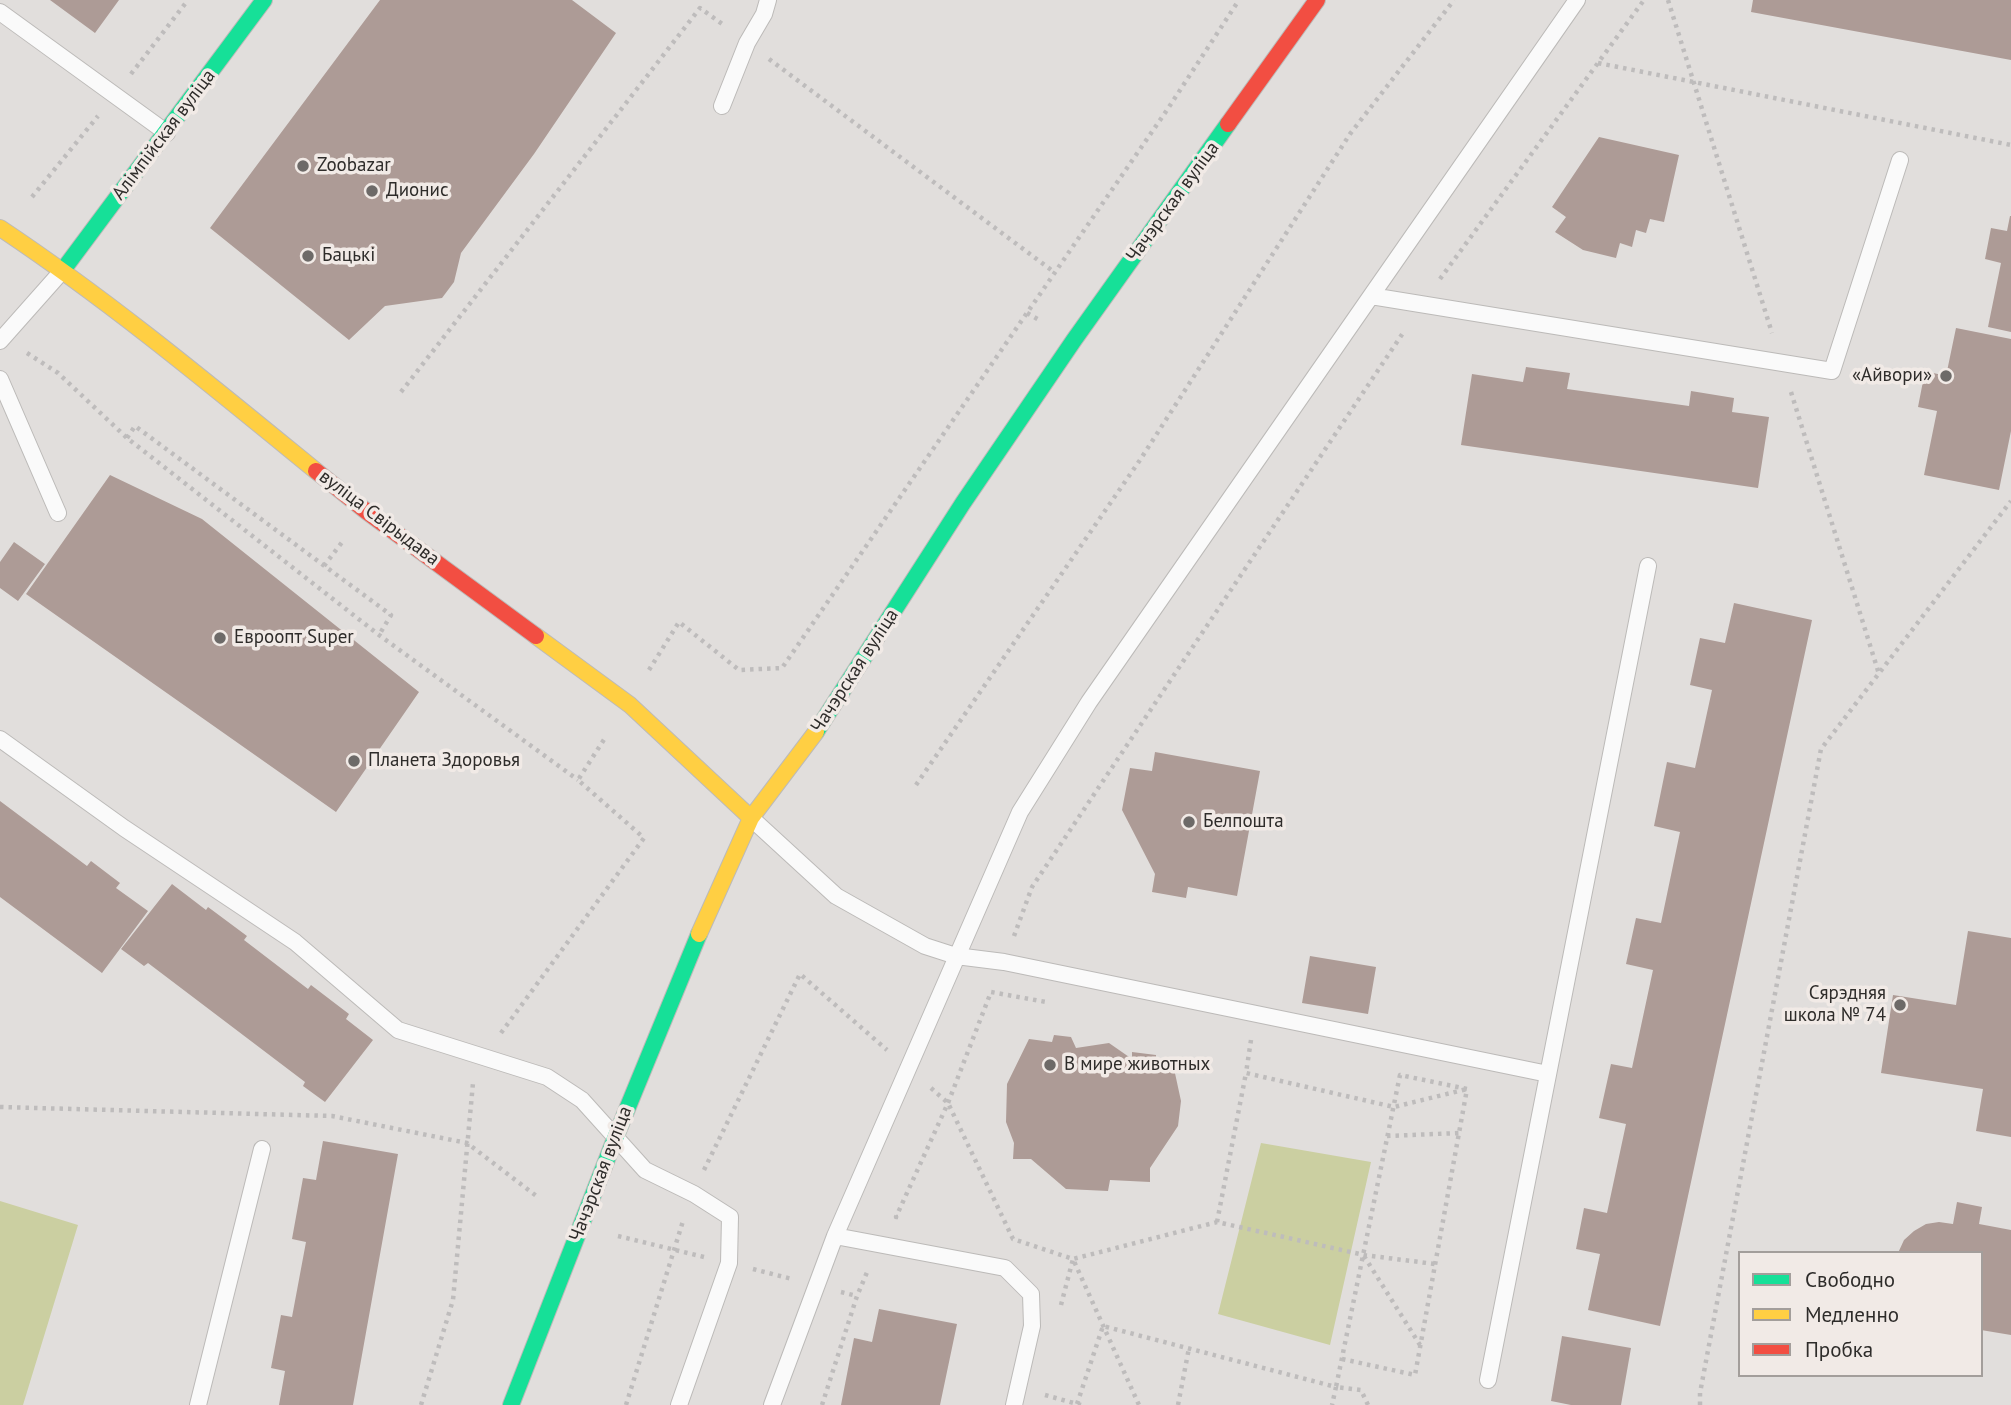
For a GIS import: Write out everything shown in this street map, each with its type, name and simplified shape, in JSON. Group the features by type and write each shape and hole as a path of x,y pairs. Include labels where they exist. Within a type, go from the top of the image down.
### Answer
{"main road":[{"name":"Алімпійская вуліца","path":"63,270 264,0"},
{"name":"Чачэрская вуліца","path":"511,1405 615,1136 715,895 751,818 830,713 962,503 1074,340 1317,0"},
{"name":"вуліца Свірыдава","path":"0,228 114,308 366,511 630,705 751,818"}],"lane":[{"path":"722,106 747,43 764,14 768,0"},
{"path":"772,1405 835,1236 1020,812 1089,702 1577,0"},
{"path":"0,12 167,133"},
{"path":"1371,296 1832,371 1900,160"},
{"path":"0,341 63,270"},
{"path":"0,379 58,513"},
{"path":"1488,1380 1648,566"},
{"path":"0,739 124,828 295,942 398,1030 547,1077 582,1100 645,1170 694,1194 730,1217 729,1263 679,1405"},
{"path":"751,818 836,896 925,946 956,956 1004,962 1548,1074"},
{"path":"198,1405 262,1149"},
{"path":"835,1236 1005,1268 1031,1294 1032,1326 1014,1405"}],"path":[{"path":"649,670 679,622 739,670 782,668 1167,110 1239,0"},
{"path":"916,786 1140,460 1350,134 1454,0"},
{"path":"822,1405 857,1296 878,1244 896,1217 948,1103 1032,887 1422,304 1644,0"},
{"path":"401,392 700,8 1054,272"},
{"path":"1598,62 2011,145"},
{"path":"23,350 58,373 127,438 379,635 578,780"},
{"path":"127,438 135,426 391,615 379,635"},
{"path":"1700,1405 1700,1392 1821,749 2011,501"},
{"path":"626,1405 694,1194 800,974 948,1103 1013,1239"},
{"path":"991,992 1059,1004"},
{"path":"1217,1222 1251,1040 1237,1037"},
{"path":"1246,1073 1394,1107 1468,1089"},
{"path":"1332,1405 1400,1075 1468,1089"},
{"path":"1342,1359 1415,1375 1468,1089"},
{"path":"0,1107 332,1116 467,1143 539,1198"},
{"path":"1387,1136 1459,1133"},
{"path":"896,1217 909,1219"},
{"path":"1000,1237 1073,1259 1217,1222 1364,1255 1435,1265"},
{"path":"1364,1255 1420,1345"},
{"path":"1059,1313 1073,1259"},
{"path":"1073,1259 1139,1405"},
{"path":"1103,1326 1336,1387 1361,1390 1368,1405"},
{"path":"1037,1392 1079,1405 1103,1326"},
{"path":"1178,1405 1189,1348"}],"green space":[{"path":"1261,1143 1371,1162 1330,1345 1218,1314"},
{"path":"0,1201 78,1225 23,1405 0,1405"}],"building":[{"path":"50,0 119,0 95,33"},
{"name":"Дионис","path":"380,0 572,0 616,33 534,154 461,253 454,282 442,298 385,306 349,340 210,228"},
{"path":"1753,0 2011,0 2011,60 1751,12"},
{"path":"1599,137 1679,155 1664,222 1650,219 1646,233 1636,230 1632,247 1620,243 1616,258 1583,250 1555,232 1566,217 1552,207"},
{"path":"2010,216 2011,332 1988,327 2001,263 1985,259 1991,228 2007,231"},
{"path":"1956,328 2011,339 2011,431 1999,490 1924,475 1937,411 1918,407 1925,371 1946,376"},
{"path":"1526,367 1570,373 1567,389 1689,406 1691,391 1734,398 1732,412 1769,417 1758,488 1461,445 1472,374 1523,382"},
{"name":"Евроопт Super","path":"110,475 202,519 419,692 336,812 26,594"},
{"path":"14,542 45,564 18,601 0,588 0,562"},
{"path":"1734,603 1812,620 1660,1326 1588,1310 1600,1254 1576,1249 1584,1208 1607,1213 1626,1124 1599,1118 1611,1064 1632,1068 1653,970 1626,964 1636,918 1661,923 1680,832 1654,826 1667,762 1695,768 1712,690 1690,685 1700,638 1725,643"},
{"path":"1155,752 1260,771 1237,896 1188,887 1186,898 1152,892 1155,874 1122,810 1130,768 1152,771"},
{"path":"0,801 87,866 91,861 120,883 116,888 148,911 102,973 0,897"},
{"path":"172,884 247,936 244,940 308,989 311,985 349,1014 346,1019 373,1040 325,1102 303,1086 305,1082 148,963 144,966 121,949"},
{"path":"1968,931 2011,938 2011,1137 1976,1131 1983,1089 1881,1073 1893,995 1956,1005"},
{"path":"1310,956 1376,967 1368,1014 1302,1003"},
{"path":"1054,1035 1071,1037 1076,1048 1109,1043 1132,1059 1132,1052 1156,1055 1156,1063 1173,1064 1181,1101 1178,1126 1150,1168 1150,1182 1110,1180 1108,1191 1066,1189 1031,1159 1013,1159 1014,1143 1006,1122 1007,1084 1029,1039 1052,1042"},
{"path":"323,1141 398,1154 353,1405 279,1405 285,1371 271,1368 281,1315 292,1317 306,1242 292,1239 303,1178 316,1180"},
{"path":"1957,1202 1982,1207 1979,1224 2011,1230 2011,1335 1983,1330 1983,1251 1899,1251 1904,1240 1926,1224 1953,1224"},
{"path":"879,1309 957,1324 940,1405 841,1405 854,1338 872,1342"},
{"path":"1562,1336 1631,1348 1621,1405 1571,1405 1551,1401"}],"traffic: fast":[{"path":"63,270 264,0"},
{"path":"816,732 963,503 1074,340 1228,124"},
{"path":"511,1405 616,1136 699,934"}],"traffic: slow":[{"path":"0,228 122,315 316,471"},
{"path":"536,636 630,705 751,818"},
{"path":"699,934 751,818 816,732"}],"traffic: jam":[{"path":"1228,124 1317,0"},
{"path":"316,471 536,636"}],"place":[{"name":"Zoobazar","path":"303,166"},
{"name":"Дионис","path":"372,191"},
{"name":"Бацькі","path":"308,256"},
{"name":"«Айвори»","path":"1946,376"},
{"name":"Евроопт Super","path":"220,638"},
{"name":"Планета Здоровья","path":"354,761"},
{"name":"Белпошта","path":"1189,822"},
{"name":"Сярэдняя школа № 74","path":"1900,1005"},
{"name":"В мире животных","path":"1050,1065"}]}
